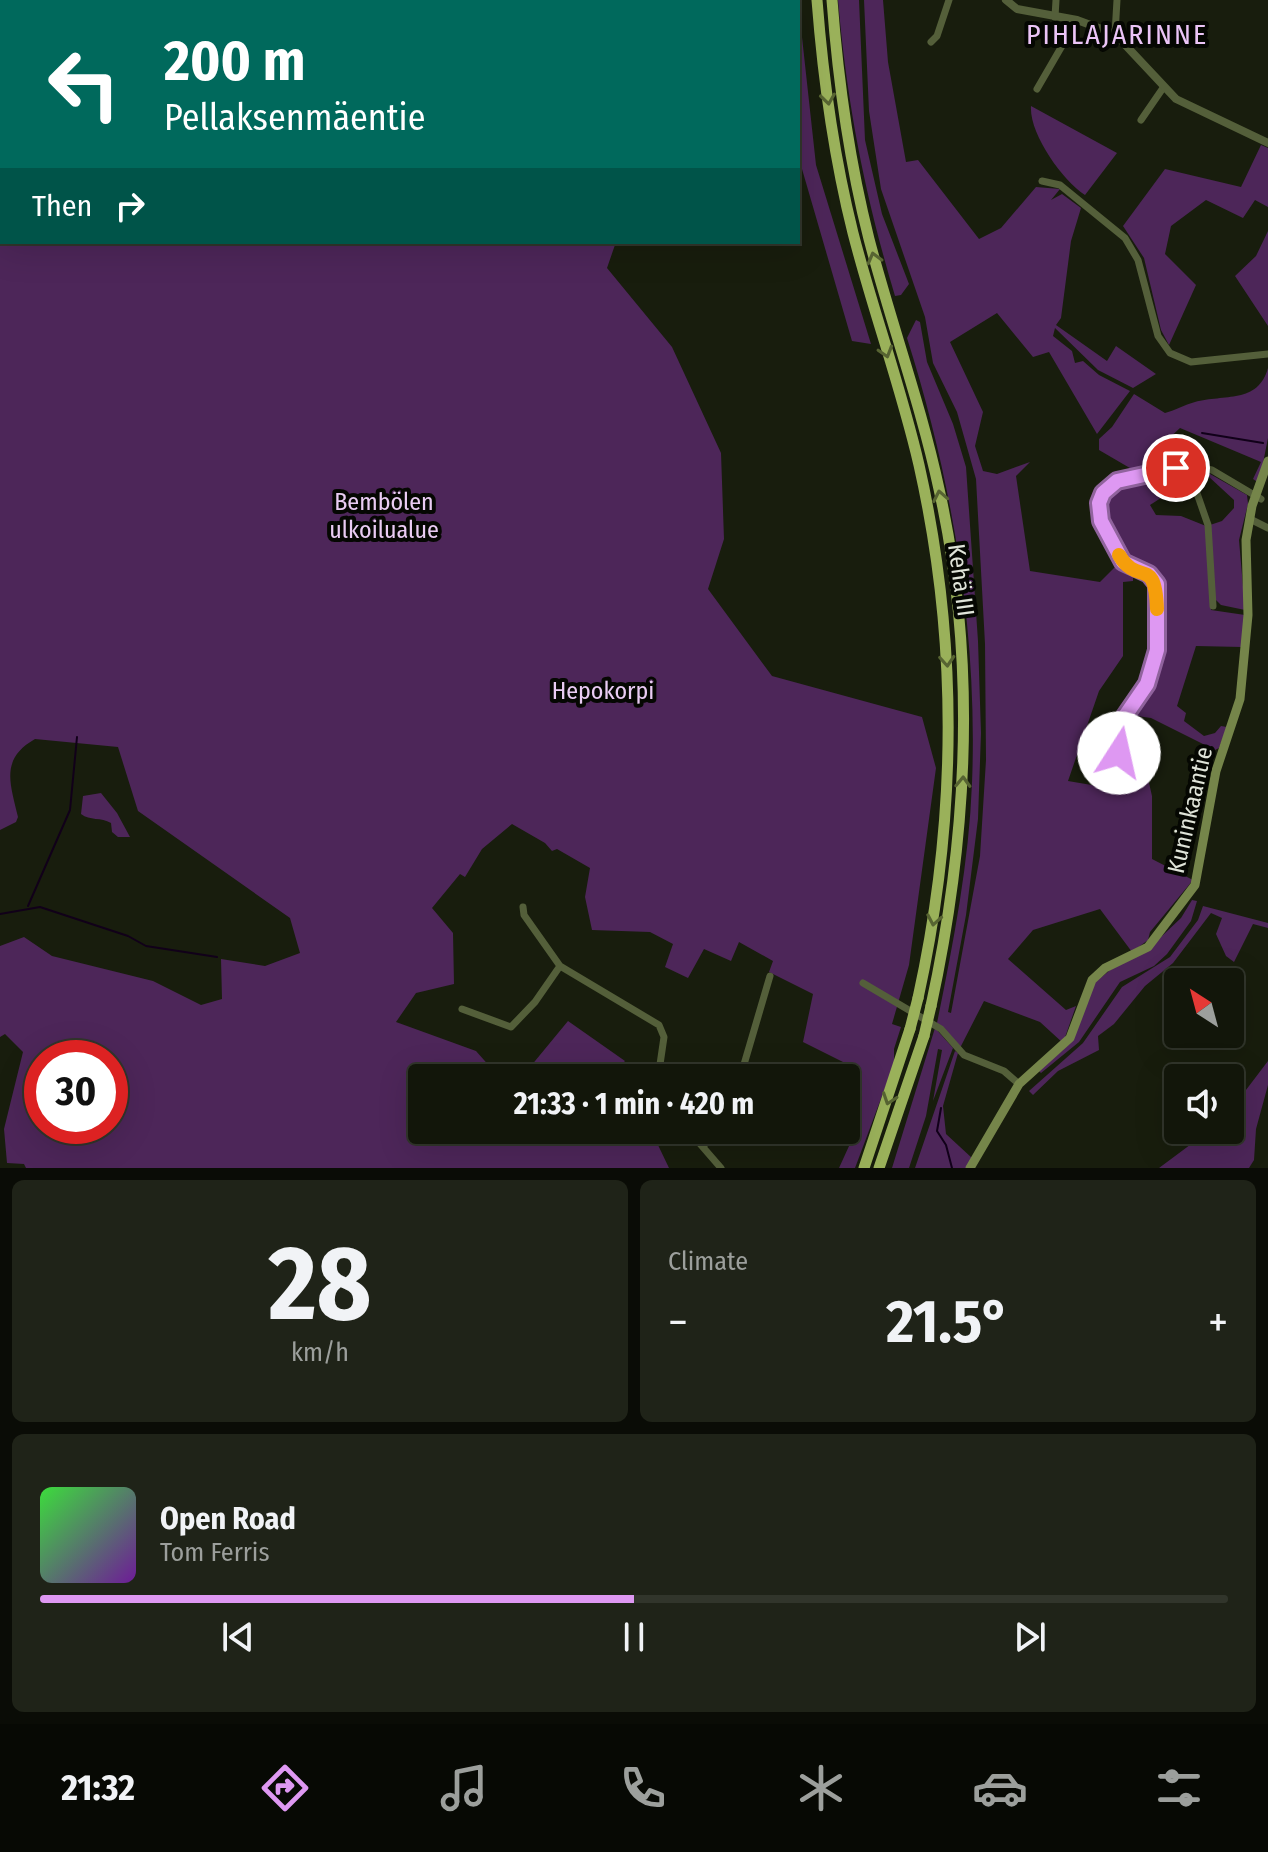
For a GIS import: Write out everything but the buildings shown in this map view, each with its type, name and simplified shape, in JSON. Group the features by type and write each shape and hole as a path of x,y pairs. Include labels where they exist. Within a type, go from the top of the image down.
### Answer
{"highway":[{"name":"Kehä III","path":"817,0 842,182 866,281 918,462 944,614 950,731 946,818 936,908 910,1029 864,1168"},
{"name":"Kehä III","path":"832,0 844,117 855,179 940,491 957,608 963,699 962,803 953,894 924,1036 879,1168"}],"main road":[{"name":"Kuninkaantie","path":"970,1168 1019,1084 1070,1038 1092,980 1105,968 1148,947 1195,885 1216,771 1240,699 1248,615 1246,540 1250,519 1266,487 1268,461"}],"street":[{"path":"931,42 937,36 949,0"},
{"path":"1006,0 1017,9 1077,20 1115,34 1163,88 1186,105 1268,143"},
{"path":"1055,17 1056,0"},
{"path":"1115,34 1117,0"},
{"path":"1037,89 1077,20"},
{"path":"1141,120 1163,88"},
{"path":"1042,181 1060,185 1125,238 1138,260 1158,336 1176,358 1191,362 1268,354"},
{"path":"1115,749 1125,716 1147,684 1157,650 1157,584 1149,574 1123,562 1101,521 1099,503 1103,493 1117,481 1192,466 1212,470 1258,498"},
{"path":"1192,466 1191,476 1208,525 1213,606"},
{"path":"1250,519 1268,528"},
{"path":"523,907 524,915 560,966 659,1025 664,1037 660,1064"},
{"path":"462,1009 511,1027 535,1002 560,966"},
{"path":"745,1064 770,976"},
{"path":"863,983 941,1029 964,1055 1004,1071 1019,1084"},
{"path":"700,1144 721,1168"}],"green space":[{"path":"838,0 859,0 865,140 882,214 909,284 901,295 895,296 866,186 846,76"},
{"path":"864,0 883,0 888,62 906,162 918,160 979,239 1001,228 1036,187 1060,189 1051,200 1062,194 1081,208 1071,241 1061,318 1056,325 1107,361 1116,346 1156,374 1133,388 1098,370 1055,328 1053,336 1072,351 1075,363 1083,361 1099,375 1130,391 1097,434 1049,352 1033,357 997,313 950,342 983,412 975,446 983,471 997,474 1030,462 1016,476 1030,571 1100,582 1117,565 1133,576 1133,581 1123,582 1123,656 1099,691 1068,781 1133,792 1136,772 1147,774 1152,796 1152,859 1193,880 1150,932 1148,940 1132,952 1100,909 1033,930 1008,959 1066,1010 1076,1006 1063,1043 1040,1022 984,1001 960,1048 937,1023 968,844 973,726 971,669 959,557 937,446 907,338 916,320 920,322 927,362 953,424 966,467 978,641 981,733 978,819 966,915 948,1012 951,1013 980,856 986,760 985,644 976,479 957,412 933,363 925,317 881,189 869,111"},
{"path":"801,28 816,165 871,344 852,341 800,169"},
{"path":"1031,106 1117,153 1085,195 1057,167 1041,142"},
{"path":"1261,145 1268,148 1268,207 1255,200 1243,218 1206,200 1171,226 1165,254 1196,285 1169,345 1161,330 1144,258 1123,226 1165,169 1241,187"},
{"path":"1268,231 1268,326 1235,276 1256,256"},
{"name":"Bembölen ulkoilualue","path":"0,244 615,244 607,268 672,347 721,453 724,539 708,589 772,676 922,717 936,768 909,965 892,1024 901,1027 894,1049 894,1064 855,1168 839,1168 850,1144 860,1144 860,1064 845,1064 803,1042 813,994 769,972 773,961 739,942 731,961 704,949 688,978 665,967 673,944 650,932 592,930 585,897 590,868 557,849 552,851 545,843 512,824 482,849 465,877 460,874 432,908 453,933 454,984 416,993 396,1022 476,1051 488,1064 408,1064 408,1144 657,1144 669,1168 26,1168 24,1164 7,1163 4,1129 23,1052 5,1034 0,1037 0,946 24,937 52,956 153,981 201,1005 222,999 221,959 265,966 300,953 290,918 138,811 118,747 35,739 16,755 10,773 18,817 16,822 0,830"},
{"path":"1268,368 1268,438 1259,483 1253,479 1261,462 1180,428 1164,443 1177,460 1135,471 1099,450 1099,439 1112,427 1134,394 1165,413 1195,402 1239,396 1256,387"},
{"path":"1183,469 1189,480 1150,505 1156,515 1181,516 1206,526 1211,610 1245,615 1242,647 1196,646 1177,706 1186,713 1184,721 1204,736 1215,733 1221,726 1227,727 1219,748 1215,750 1151,718 1130,715 1148,682 1158,650 1161,616 1159,578 1125,560 1102,513 1105,495 1120,483"},
{"path":"1203,470 1247,495 1248,504 1239,540 1245,610 1221,605 1215,599 1210,525 1222,521 1234,508 1234,500 1208,476 1196,484 1197,475"},
{"path":"101,793 130,837 118,837 112,832 111,823 81,814 83,796"},
{"path":"1192,900 1197,901 1191,921 1167,954 1154,966 1120,982 1079,1042 1041,1073 1038,1070 1063,1050 1094,983 1114,967 1144,953 1181,918"},
{"path":"1203,906 1268,923 1268,928 1253,924 1234,962 1226,956 1216,934 1222,918 1211,913 1173,963 1145,986 1114,1024 1098,1036 1099,1050 1058,1071 1033,1095 1029,1091 1083,1043 1122,987 1170,957 1198,920"},
{"path":"568,1021 625,1061 622,1064 533,1064"},
{"path":"935,1028 953,1048 933,1101 942,1050 938,1049 926,1116 909,1168 892,1168"},
{"path":"955,1051 958,1053 943,1106 946,1134 972,1158 967,1168 915,1168"},
{"path":"1268,1061 1268,1085 1256,1129 1254,1160 1249,1168 1159,1168 1191,1144 1244,1144 1244,1093"}],"waterway":[{"path":"1202,433 1263,443"},
{"path":"28,906 70,810 77,737"},
{"path":"0,914 40,907 128,936 146,946 217,957"},
{"path":"941,1108 937,1131 946,1145 952,1168"}],"slow traffic":[{"path":"1119,555 1134,570 1153,577 1157,584 1157,609"}],"district":[{"name":"PIHLAJARINNE","path":"1117,34"}],"route":[{"path":"1119,753 1115,749 1125,717 1147,684 1157,650 1157,584 1149,574 1134,570 1123,562 1101,521 1099,503 1103,493 1117,481 1176,468"}],"park label":[{"name":"Hepokorpi","path":"603,691"}]}
